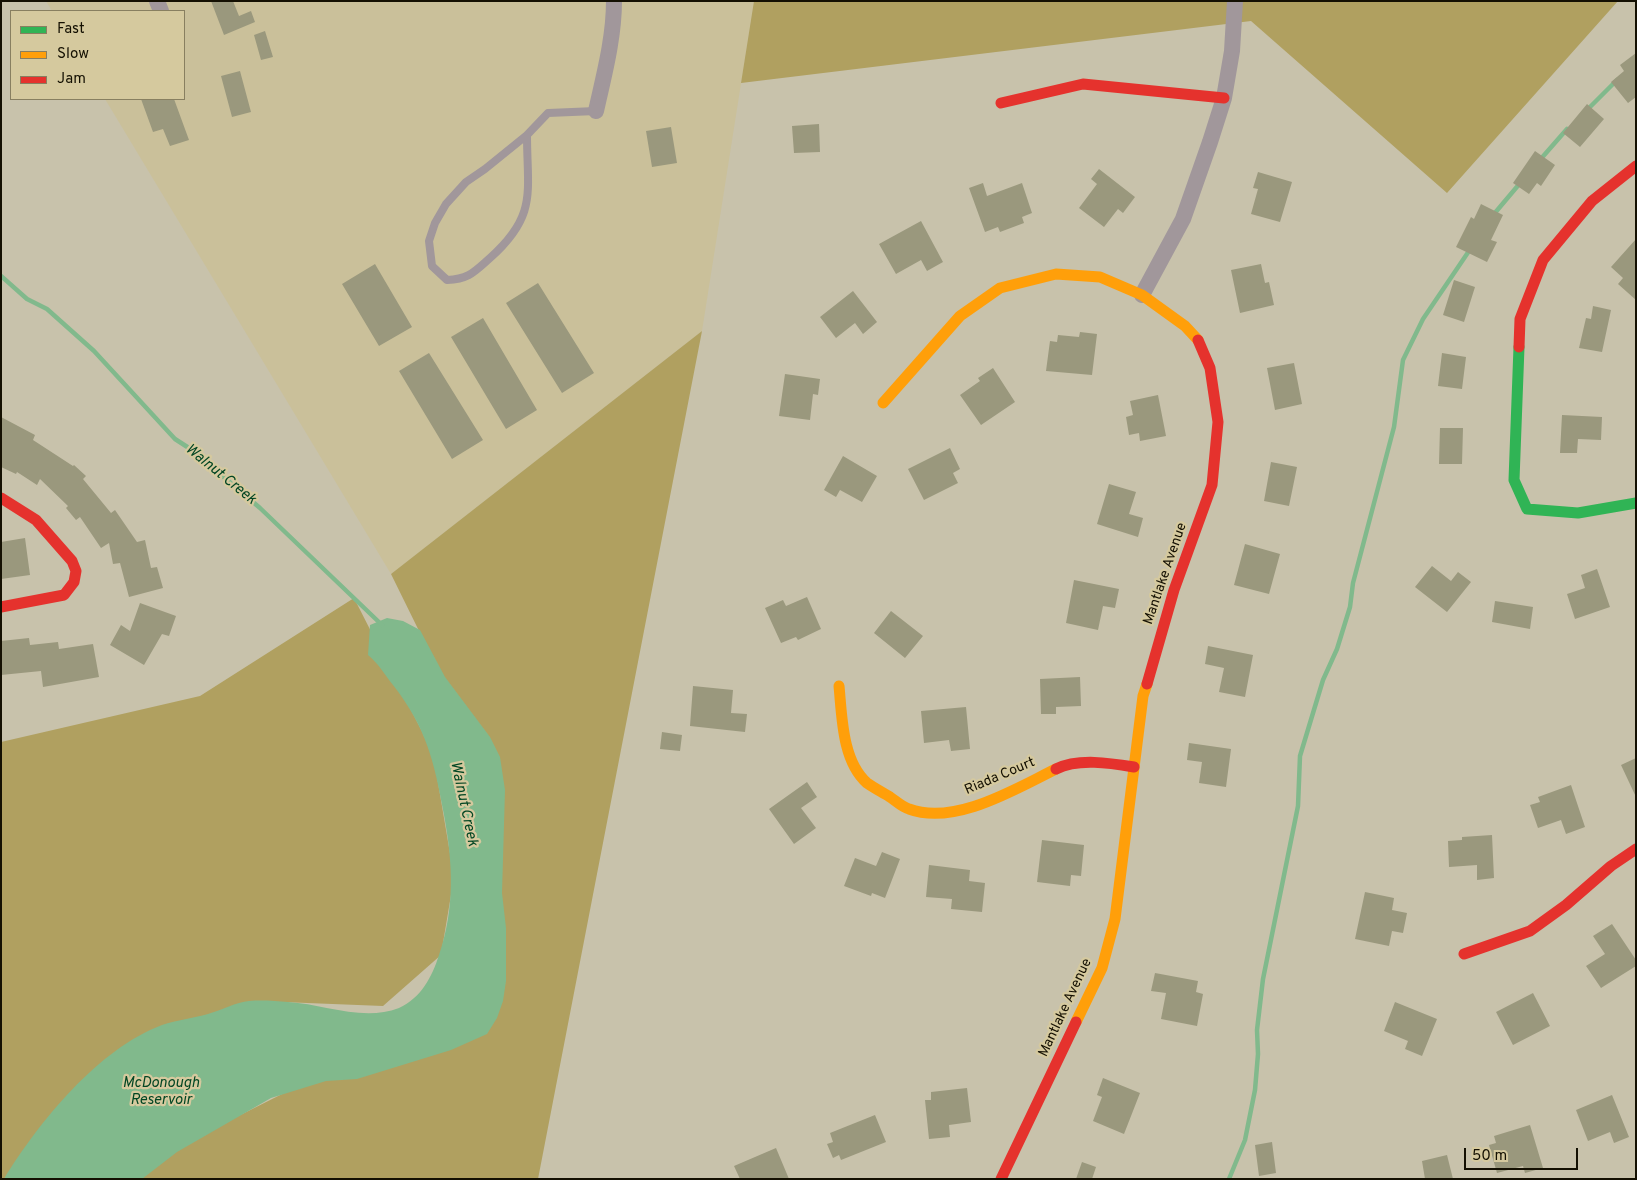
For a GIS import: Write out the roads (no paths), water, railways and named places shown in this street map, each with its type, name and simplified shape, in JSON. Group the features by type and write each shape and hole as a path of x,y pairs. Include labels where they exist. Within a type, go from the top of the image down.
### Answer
{"street":[{"path":"596,111 614,17 614,1"},
{"path":"1142,295 1183,220 1224,98 1232,52 1235,1"},
{"path":"1001,103 1083,84 1224,98"},
{"path":"1636,166 1592,201 1543,260 1520,319 1514,480 1527,509 1578,513 1636,503"},
{"name":"Mantlake Avenue","path":"883,403 960,316 1000,288 1056,274 1100,277 1142,295 1185,326 1198,340 1210,368 1218,422 1212,485 1174,590 1143,696 1115,919 1102,968 1001,1179"},
{"path":"1,498 36,520 72,561 76,571 74,582 64,594 1,607"},
{"name":"Riada Court","path":"839,686 844,735 854,762 866,782 909,809 941,814 957,811 994,798 1066,764 1111,762 1134,767"},
{"path":"1464,954 1530,931 1566,905 1611,866 1636,849"}],"lane":[{"path":"527,135 530,185 523,219 511,236 476,270 463,279 446,280 432,266 429,241 435,223 446,204 466,182 527,135 548,114 596,111"}],"water":[{"name":"McDonough Reservoir","path":"387,618 403,621 420,630 445,677 490,737 500,757 505,790 502,893 506,928 506,981 503,1001 497,1018 487,1034 451,1050 357,1079 326,1081 271,1098 177,1152 142,1179 4,1179 34,1134 72,1090 115,1051 138,1036 162,1025 208,1014 234,1004 249,1001 302,1003 358,1013 385,1012 407,1004 425,986 436,963 448,920 451,868 444,815 437,778 428,746 405,701 378,665 368,655 370,625"}],"waterway":[{"path":"1587,110 1617,80"},
{"path":"1539,161 1567,129"},
{"path":"1494,214 1521,182"},
{"path":"1229,1179 1245,1140 1255,1090 1258,1054 1257,1030 1263,979 1298,806 1300,756 1323,680 1337,649 1350,607 1353,583 1394,427 1403,360 1423,319 1471,248"},
{"name":"Walnut Creek","path":"1,276 27,299 47,309 94,351 175,439 192,450 260,508 382,625"}]}
